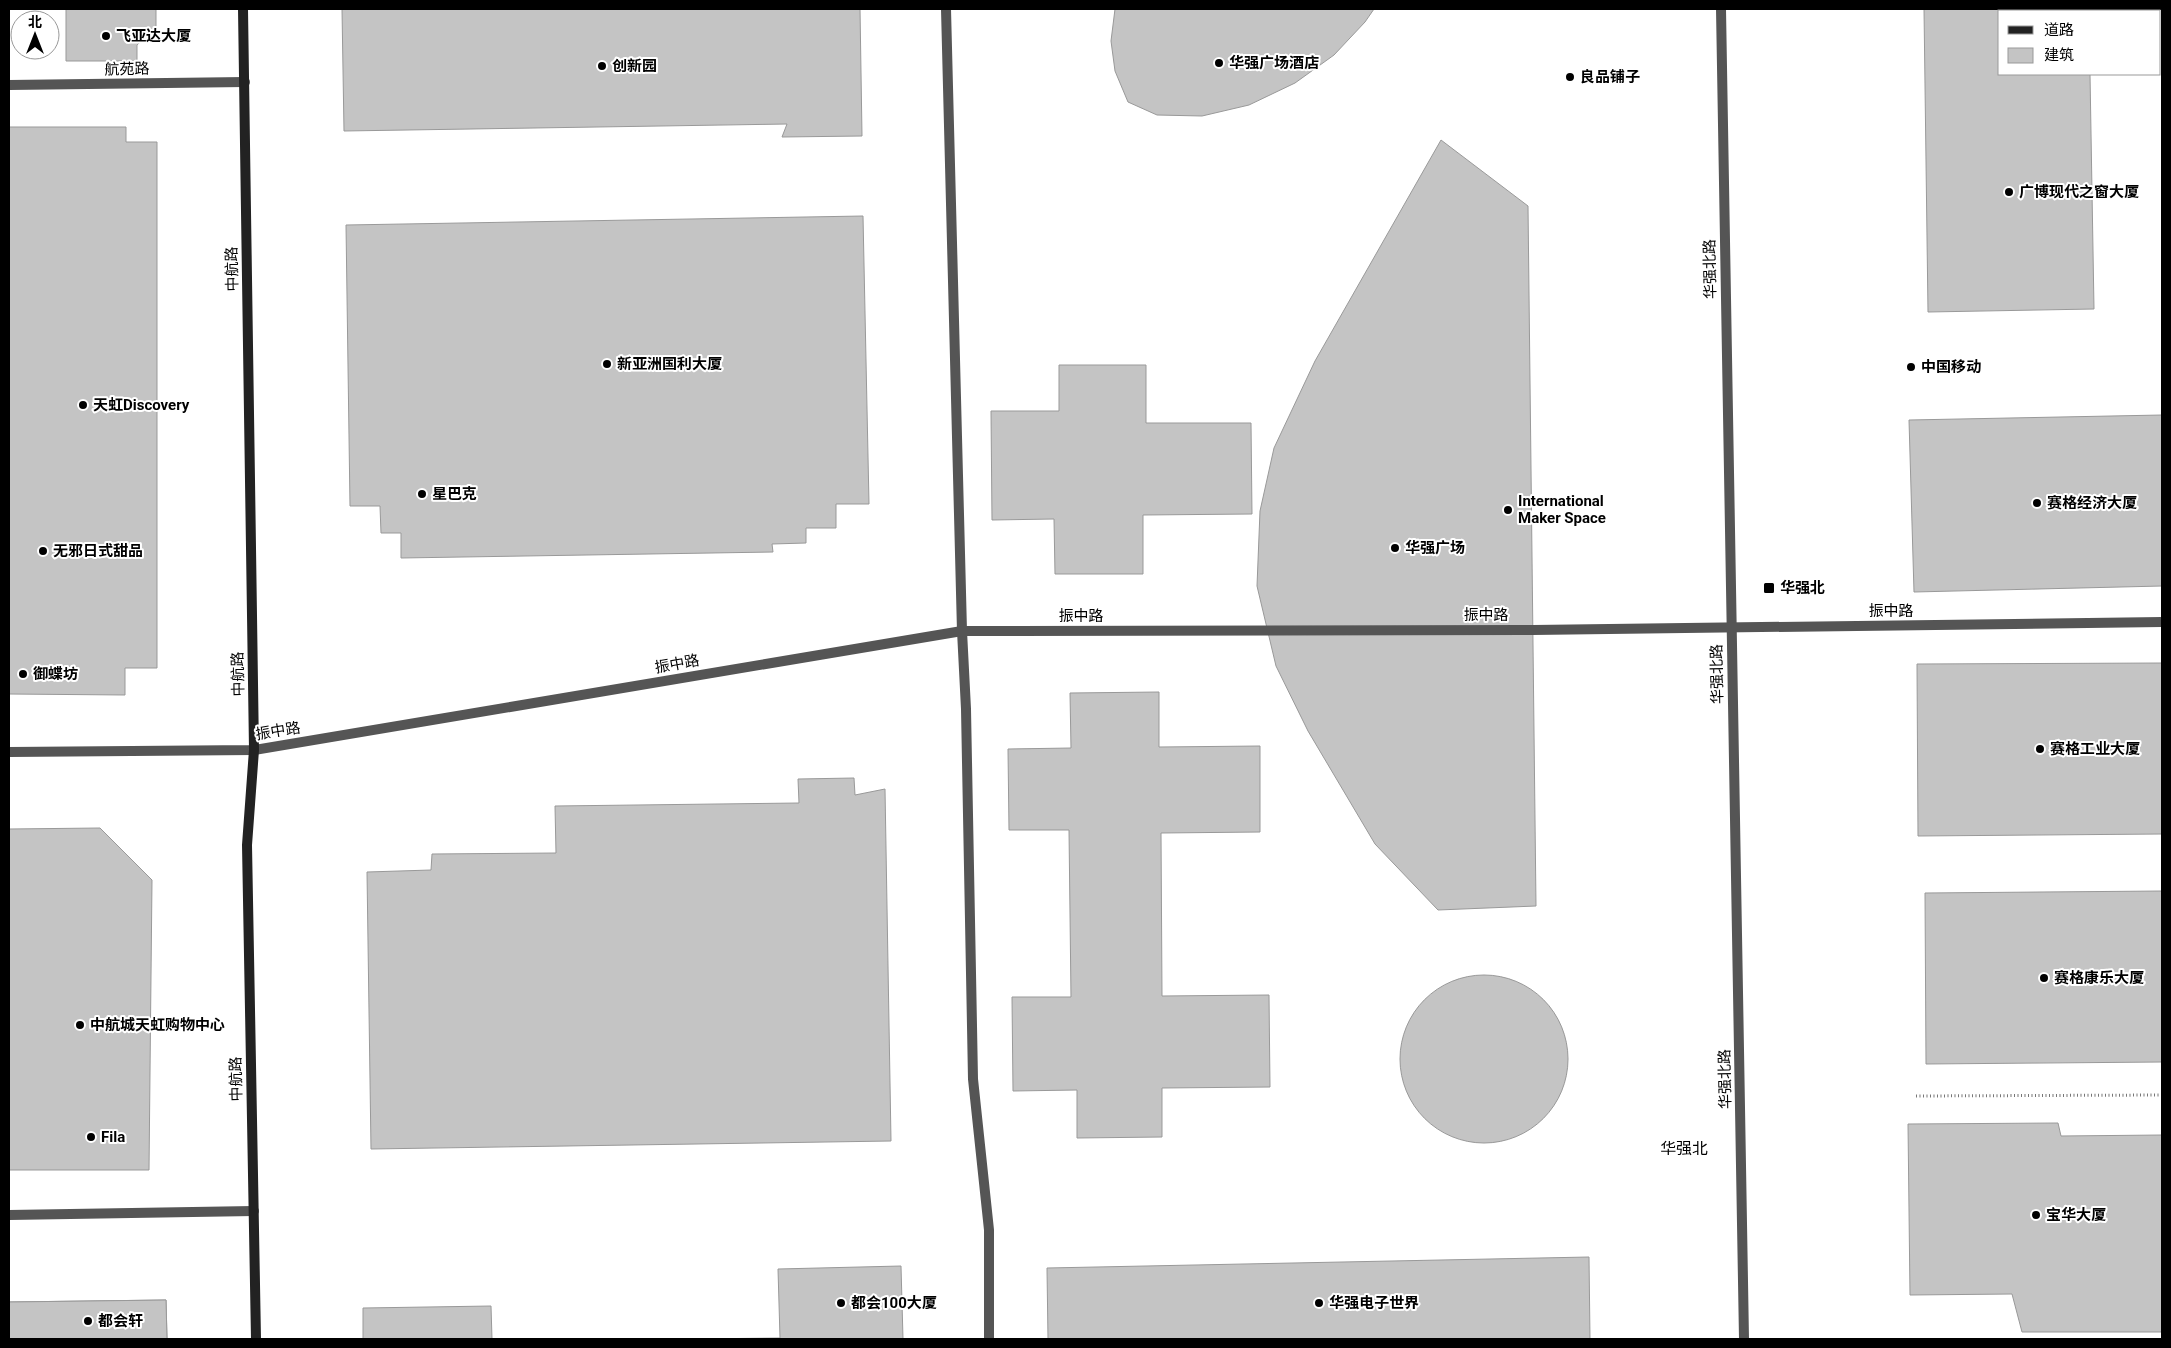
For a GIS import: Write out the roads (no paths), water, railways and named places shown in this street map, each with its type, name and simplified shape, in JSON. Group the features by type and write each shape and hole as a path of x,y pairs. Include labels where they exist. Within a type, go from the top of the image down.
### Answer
{"main road":[{"name":"中航路","path":"243,9 254,750 247,845 256,1339"}],"street":[{"path":"946,9 962,631 967,719 973,1079 989,1230 989,1339"},
{"name":"华强北路","path":"1721,9 1744,1339"},
{"name":"航苑路","path":"9,85 245,82"},
{"name":"振中路","path":"9,752 254,750 962,631 1533,630 2162,622"},
{"path":"9,1215 254,1211"}],"place":[{"name":"飞亚达大厦","path":"106,36"},
{"name":"华强广场酒店","path":"1219,63"},
{"name":"创新园","path":"602,66"},
{"name":"良品铺子","path":"1570,77"},
{"name":"广博现代之窗大厦","path":"2009,192"},
{"name":"新亚洲国利大厦","path":"607,364"},
{"name":"中国移动","path":"1911,367"},
{"name":"天虹Discovery","path":"83,405"},
{"name":"星巴克","path":"422,494"},
{"name":"赛格经济大厦","path":"2037,503"},
{"name":"International Maker Space","path":"1508,510"},
{"name":"华强广场","path":"1395,548"},
{"name":"无邪日式甜品","path":"43,551"},
{"name":"华强北","path":"1769,588"},
{"name":"御蝶坊","path":"23,674"},
{"name":"赛格工业大厦","path":"2040,749"},
{"name":"赛格康乐大厦","path":"2044,978"},
{"name":"中航城天虹购物中心","path":"80,1025"},
{"name":"Fila","path":"91,1137"},
{"name":"宝华大厦","path":"2036,1215"},
{"name":"都会100大厦","path":"841,1303"},
{"name":"华强电子世界","path":"1319,1303"},
{"name":"都会轩","path":"88,1321"}],"district":[{"name":"华强北","path":"1684,1148"}]}
